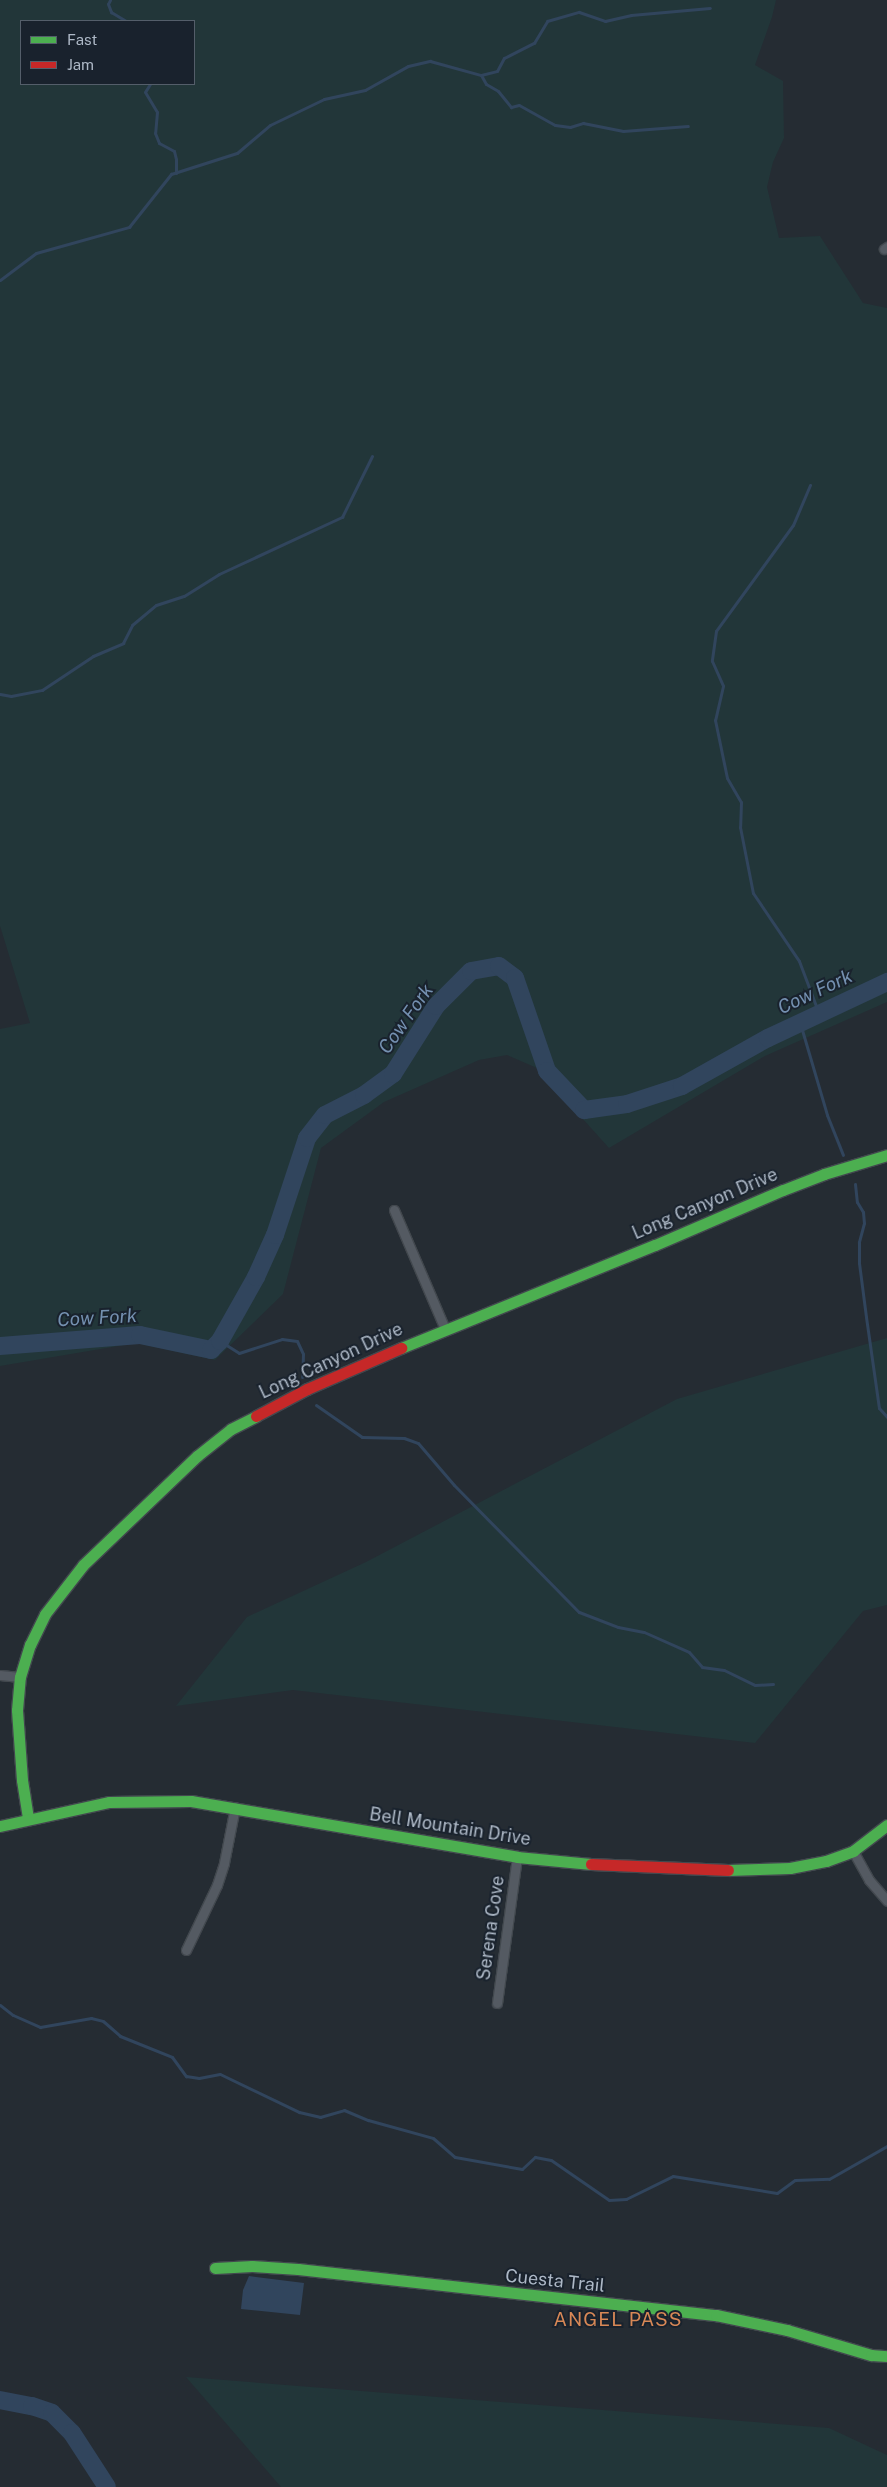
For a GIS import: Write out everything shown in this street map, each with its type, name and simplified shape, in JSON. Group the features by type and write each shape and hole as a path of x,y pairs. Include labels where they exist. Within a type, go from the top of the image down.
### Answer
{"street":[{"name":"Long Canyon Drive","path":"28,1818 22,1780 18,1725 20,1677 30,1646 45,1614 60,1592 94,1554 197,1456 231,1429 307,1389 445,1329 655,1245 782,1190 824,1174 887,1155"},
{"path":"394,1210 445,1329"},
{"path":"0,1675 20,1677"},
{"name":"Bell Mountain Drive","path":"0,1826 83,1806 134,1800 191,1801 235,1807 517,1858 625,1866 737,1870 790,1868 826,1861 853,1851 887,1825"},
{"path":"186,1950 219,1878 235,1807"},
{"path":"853,1851 869,1880 887,1901"},
{"name":"Serena Cove","path":"498,2003 517,1858"},
{"name":"Cuesta Trail","path":"216,2268 252,2266 298,2269 716,2315 787,2330 871,2355 887,2356"}],"green space":[{"path":"0,0 776,0 755,65 783,81 784,138 773,162 767,187 779,238 820,236 863,303 887,308 887,1002 765,1056 609,1148 537,1068 507,1055 479,1060 384,1102 321,1148 283,1294 215,1360 136,1343 0,1366 0,1029 30,1023 0,926"},
{"path":"887,1338 887,1605 863,1611 755,1743 293,1690 176,1706 247,1617 366,1562 677,1399"},
{"path":"186,2377 829,2428 887,2455 887,2487 281,2487"}],"water":[{"path":"249,2276 304,2283 300,2315 241,2309 243,2290"}],"waterway":[{"path":"110,0 108,4 111,12 124,20"},
{"path":"0,280 36,253 129,227 171,174 237,153 270,125 324,99 365,90 408,66 430,61 481,75 497,71 504,58 534,43 547,21 579,12 605,21 631,15 710,8"},
{"path":"481,75 486,84 498,91 511,107 519,105 555,125 570,127 583,123 623,131 688,126"},
{"path":"149,85 145,92 157,112 155,133 159,143 174,151 176,173"},
{"path":"0,694 11,696 42,690 93,656 123,643 132,625 156,605 184,596 219,574 342,517 372,456"},
{"path":"810,485 793,525 716,631 712,661 723,686 715,720 727,778 741,802 740,827 753,893 799,961 819,1014"},
{"name":"Cow Fork","path":"0,1346 140,1335 211,1350 220,1341 256,1277 275,1235 307,1138 325,1115 364,1095 393,1074 436,1006 471,971 499,966 515,978 547,1071 584,1110 627,1104 682,1086 768,1038 887,982"},
{"path":"800,1023 827,1115 843,1155"},
{"path":"855,1184 857,1202 863,1212 864,1223 859,1242 859,1263 866,1317 879,1408 887,1417"},
{"path":"220,1341 239,1353 282,1339 297,1341 303,1354 302,1377"},
{"path":"316,1405 362,1437 404,1438 418,1443 454,1485 579,1612 618,1627 644,1632 689,1652 702,1667 724,1670 755,1685 773,1684"},
{"path":"0,2005 13,2015 40,2027 91,2018 103,2021 120,2036 172,2057 186,2076 199,2078 220,2074 299,2112 320,2117 344,2110 368,2120 433,2138 455,2157 522,2169 535,2157 551,2160 609,2200 626,2199 673,2176 777,2193 795,2180 829,2179 887,2146"},
{"path":"0,2400 32,2406 52,2413 72,2433 107,2487"}],"traffic: fast":[{"path":"401,1348 655,1245 783,1190 824,1174 887,1155"},
{"path":"28,1818 22,1780 17,1710 20,1677 30,1645 45,1614 83,1565 197,1456 231,1429 256,1416"},
{"path":"0,1826 109,1802 191,1801 517,1857 591,1864"},
{"path":"728,1870 790,1868 826,1861 853,1851 887,1825"},
{"path":"215,2268 252,2266 298,2269 716,2315 787,2330 871,2355 887,2356"}],"traffic: jam":[{"path":"256,1416 307,1389 401,1348"},
{"path":"591,1864 728,1870"}],"district":[{"name":"ANGEL PASS","path":"618,2320"}]}
